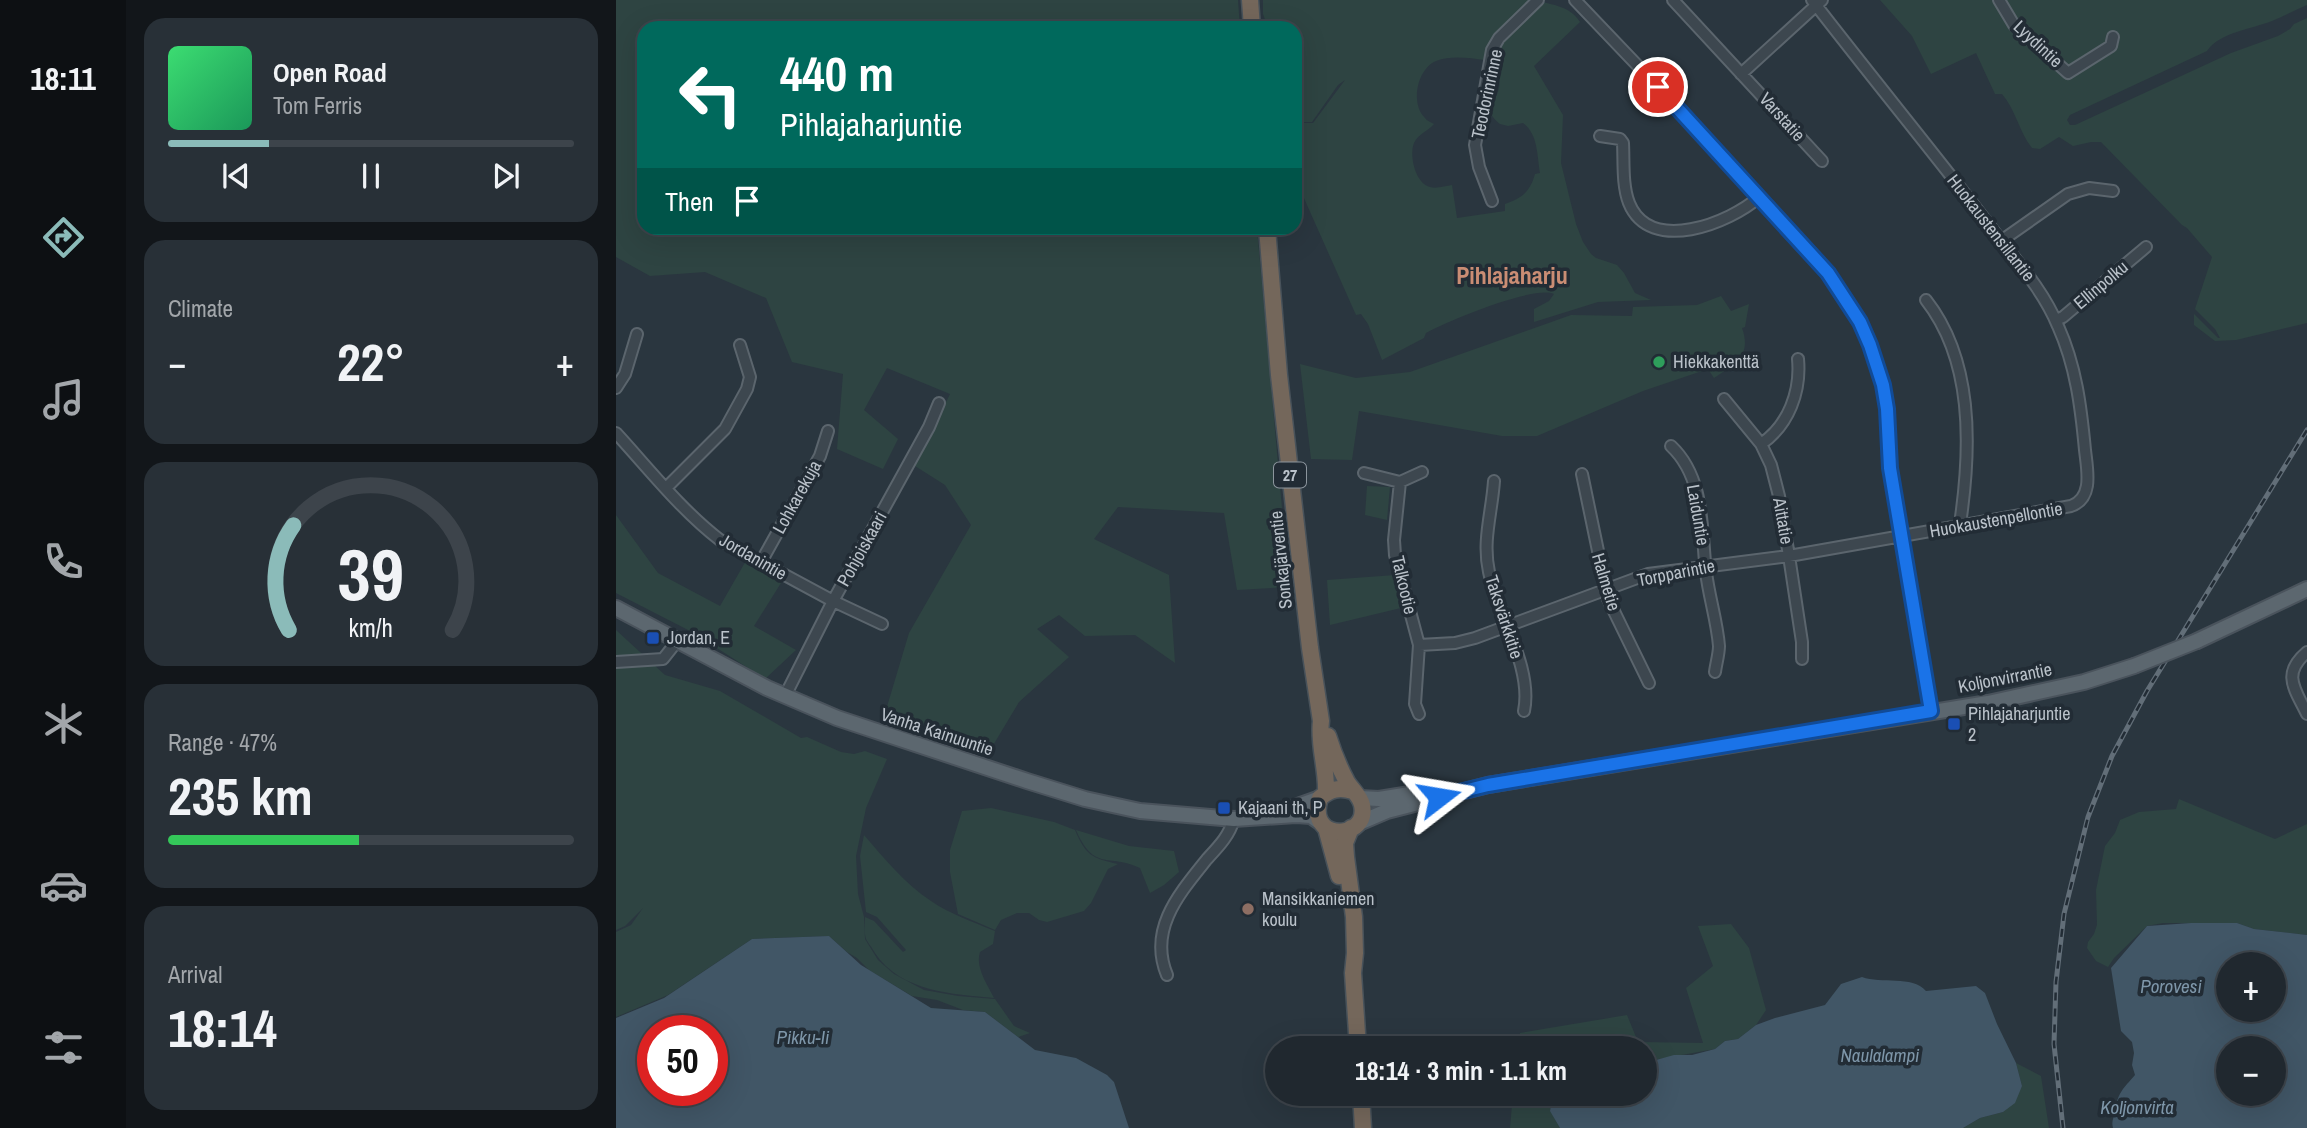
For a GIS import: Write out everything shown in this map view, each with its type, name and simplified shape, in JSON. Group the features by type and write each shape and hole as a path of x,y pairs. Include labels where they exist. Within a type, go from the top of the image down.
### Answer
{"highway":[{"path":"1250,0 1252,21"},
{"name":"Sonkajärventie","path":"1268,235 1279,375 1321,722 1319,732 1325,766 1323,795"},
{"name":"Sonkajärventie","path":"1321,722 1340,767 1356,795"},
{"path":"1353,973 1354,917 1345,843 1363,815 1356,795 1339,788 1323,795 1317,813 1342,887 1353,973 1357,1036"},
{"path":"1322,824 1333,831 1355,826"},
{"path":"1362,1106 1363,1128"}],"main road":[{"name":"Koljonvirrantie","path":"1355,826 1396,808 1488,785 2043,692 2084,682 2197,641 2307,589"},
{"name":"Vanha Kainuuntie","path":"616,608 785,696 885,735 1085,799 1140,811 1234,819 1311,816 1322,824"},
{"name":"Koljonvirrantie","path":"1356,795 1379,799 1428,790 1488,785"},
{"name":"Vanha Kainuuntie","path":"1269,816 1323,795"}],"street":[{"name":"Teodorinrinne","path":"1492,201 1479,167 1475,145 1492,50 1499,38 1538,0"},
{"path":"1574,0 1828,273 1860,322 1883,385 1890,468 1900,537 1931,711"},
{"name":"Varstatie","path":"1673,0 1822,161"},
{"name":"Lyydintie","path":"1999,0 2014,25 2068,72 2111,46 2113,37"},
{"path":"1741,74 1817,2"},
{"name":"Huokaustensillantie","path":"1817,2 2037,288 2056,320 2080,398 2086,493"},
{"path":"1600,136 1620,139 1623,143 1628,202 1638,216 1659,228 1680,232 1707,225 1746,208 1759,197"},
{"path":"2001,242 2068,194 2089,188 2113,191"},
{"name":"Ellinpolku","path":"2056,320 2146,247"},
{"path":"1926,300 1939,316 1950,341 1962,388 1968,452 1962,525"},
{"path":"616,388 625,374 637,334"},
{"path":"666,488 725,429 747,389 750,377 740,345"},
{"path":"1761,444 1778,429 1792,405 1798,383 1798,359"},
{"name":"Aittatie","path":"1724,399 1761,444 1775,479 1802,642 1802,659"},
{"name":"Pohjoiskaari","path":"785,696 833,601 929,427 939,403"},
{"name":"Lohkarekuja","path":"761,562 820,456 828,431"},
{"name":"Jordanintie","path":"616,433 666,488 720,540 833,601 882,624"},
{"name":"Laiduntie","path":"1671,446 1684,461 1697,490 1719,649 1715,672"},
{"path":"1364,473 1400,482 1422,472"},
{"name":"Halmetie","path":"1582,474 1605,590 1649,683"},
{"name":"Taksvärkkitie","path":"1494,481 1487,555 1491,581 1524,680 1527,699 1524,711"},
{"name":"Talkootie","path":"1400,482 1395,555 1419,645 1415,704 1419,714"},
{"name":"Huokaustenpellontie","path":"1900,537 2071,506 2081,501 2086,493"},
{"name":"Torpparintie","path":"1419,645 1455,643 1507,628 1648,574 1789,556 1900,537"},
{"path":"616,662 663,659 678,640"},
{"path":"2307,652 2295,664 2292,677 2307,714"},
{"path":"1167,975 1159,951 1162,932 1182,891 1227,836 1234,819"}],"green space":[{"path":"616,0 1238,0 1240,21 637,21 637,235 1258,235 1289,587 1237,590 1224,513 1118,507 1094,539 1169,575 1175,663 1135,635 1085,636 1059,615 1037,629 1069,657 1019,702 989,752 937,740 886,710 909,633 971,525 945,485 915,466 950,394 887,368 864,410 898,439 883,469 837,449 843,374 792,362 766,298 705,272 650,276 616,257"},
{"path":"1263,0 1530,0 1495,34 1485,60 1460,57 1442,59 1429,65 1420,79 1417,96 1420,112 1434,124 1414,143 1412,154 1415,168 1420,180 1430,187 1452,185 1457,218 1505,211 1505,204 1524,194 1535,174 1540,173 1536,145 1528,128 1523,123 1508,126 1500,124 1491,114 1491,106 1500,85 1494,65 1503,41 1543,2 1564,8 1573,14 1580,22 1534,66 1563,115 1561,163 1576,224 1591,254 1617,265 1635,293 1651,300 1598,302 1534,322 1534,309 1549,301 1554,294 1544,293 1510,299 1426,333 1424,338 1382,360 1368,324 1361,314 1356,315 1302,194 1302,123 1313,123 1345,80 1338,85 1312,122 1302,122 1302,21 1266,21"},
{"path":"1880,0 2307,0 2307,5 2272,21 2228,35 2207,51 2070,115 2067,120 2070,125 2075,125 2231,53 2278,36 2307,18 2307,323 2236,340 2215,341 2194,325 2194,314 2220,338 2195,309 2212,257 2187,228 2101,142 2073,146 2059,137 2040,149 2032,148 2007,100 2002,94 1995,94 1976,53 1931,74 1912,36"},
{"path":"1721,296 1731,311 1749,304 1745,327 1742,328 1745,338 1743,352 1735,363 1714,378 1708,369 1643,391 1537,436 1502,436 1359,411 1352,460 1311,459 1300,364 1356,378 1410,372 1571,315 1632,316 1633,307 1697,305"},
{"path":"1367,486 1390,487 1387,520 1365,515"},
{"path":"616,515 658,573 720,606 747,559 781,583 754,626 796,650 765,679 692,632 616,593"},
{"path":"1395,575 1401,608 1330,625 1327,580"},
{"path":"616,630 665,675 720,691 801,738 807,737 841,752 854,754 865,751 887,759 866,808 856,856 858,894 864,917 865,939 878,960 894,974 924,990 995,999 1014,1026 1030,1033 1018,1037 985,1012 963,1010 937,1000 912,996 869,970 829,936 752,939 668,995 616,1017 616,932 631,925 643,908 625,926 616,930"},
{"path":"2179,799 2275,839 2307,824 2307,935 2254,929 2237,923 2163,923 2147,926 2108,967 2096,961 2087,948 2097,925 2096,890 2105,846 2115,833 2120,820 2139,812 2176,809"},
{"path":"991,808 1054,822 1075,830 1090,854 1118,864 1108,869 1091,903 1084,911 1047,922 1029,913 1017,913 1001,920 995,930 958,914 950,872 950,850 962,811"},
{"path":"1076,830 1129,846 1174,851 1179,872 1150,893 1140,868 1096,857 1089,852"},
{"path":"864,835 921,894 962,918 995,931 993,944 980,952 979,958 982,975 994,998 945,992 913,983 886,966 875,953 866,939 865,917 874,921 903,952 906,950 877,917 866,912 860,856"},
{"path":"1731,924 1749,948 1766,1010 1756,1025 1738,1039 1725,1041 1715,1049 1657,1059 1657,1042 1703,1043 1686,988 1713,966 1698,926"},
{"path":"1627,1015 1636,1036 1520,1036 1520,1033"},
{"path":"2016,1063 2041,1076 2049,1128 1963,1128 1980,1118 2003,1112 2022,1086"},
{"path":"1512,1106 1551,1106 1550,1110 1560,1128 1510,1128"}],"water":[{"name":"Porovesi","path":"2237,923 2254,929 2307,935 2307,1128 2113,1128 2112,1121 2119,1095 2135,1075 2132,1042 2121,1031 2111,968 2147,926"},
{"name":"Pikku-Ii","path":"829,936 861,965 931,1008 985,1012 1035,1050 1076,1058 1107,1075 1114,1082 1129,1128 616,1128 616,1018 664,998 752,939"},
{"name":"Naulalampi","path":"1862,977 1905,981 1926,991 1976,986 1985,993 2016,1063 2022,1086 2015,1103 2003,1112 1980,1118 1963,1128 1560,1128 1550,1111 1551,1106 1657,1106 1657,1060 1715,1049 1725,1041 1738,1039 1756,1025 1825,1005 1841,984"}],"railway":[{"path":"2063,1128 2054,1044 2056,982 2064,914 2088,817 2112,756 2147,691 2307,430"}],"place":[{"name":"Hiekkakenttä","path":"1659,362"},
{"name":"Jordan, E","path":"653,638"},
{"name":"Pihlajaharjuntie 2","path":"1954,724"},
{"name":"Kajaani th, P","path":"1224,808"},
{"name":"Mansikkaniemen koulu","path":"1248,909"}],"district":[{"name":"Pihlajaharju","path":"1512,276"}],"route":[{"path":"1439,797 1488,785 1931,711 1900,537 1890,468 1883,385 1860,322 1828,273 1658,87"}],"water label":[{"name":"Koljonvirta","path":"2137,1107"}]}
